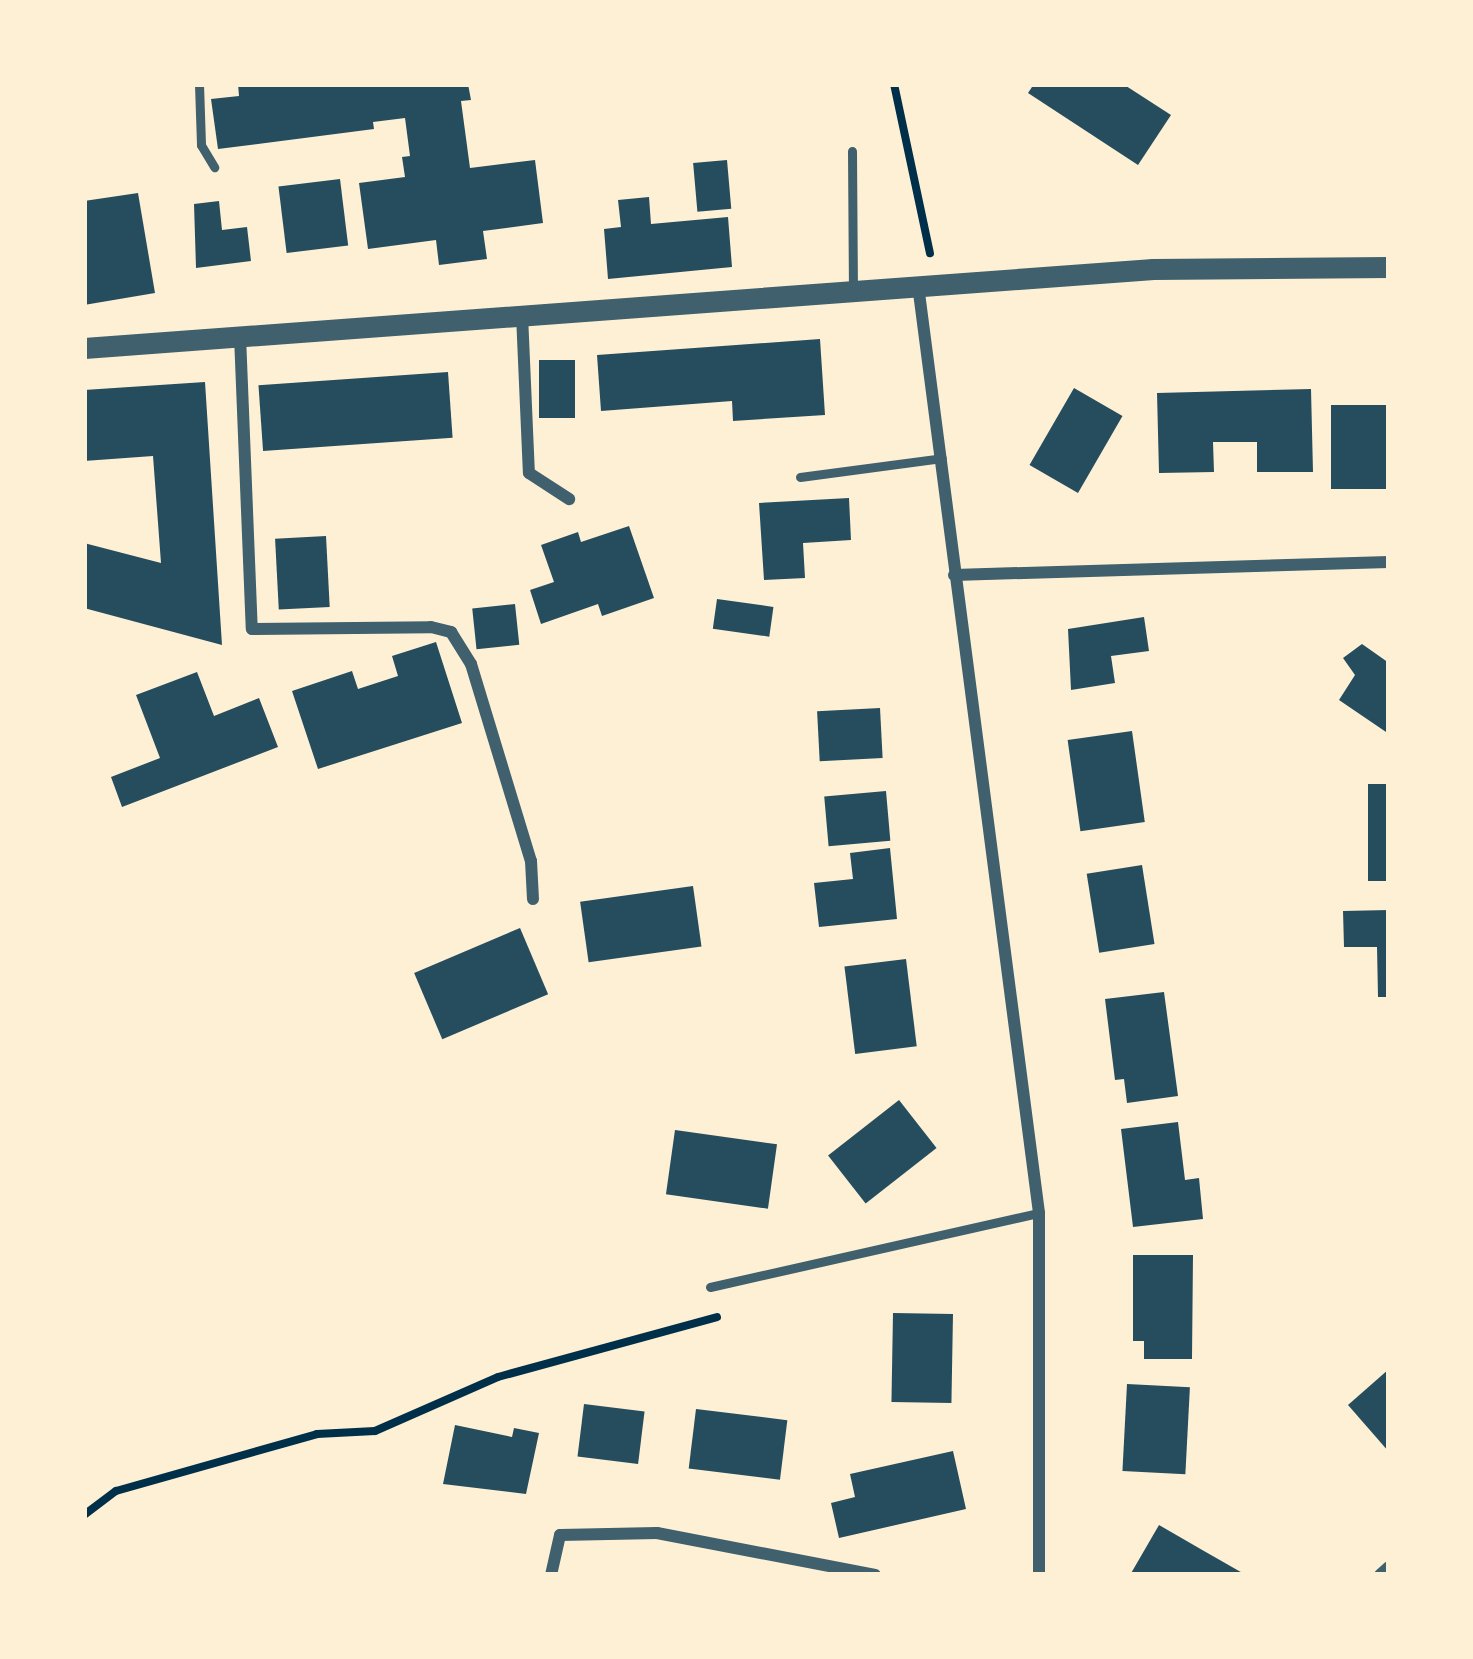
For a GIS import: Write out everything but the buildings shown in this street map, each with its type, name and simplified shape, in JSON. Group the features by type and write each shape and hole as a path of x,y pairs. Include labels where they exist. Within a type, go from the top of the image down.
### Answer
{"street":[{"path":"84,348 1153,269 1389,267"},
{"path":"928,285 954,575 1039,1214 1039,1575"},
{"path":"521,314 529,473 569,499"},
{"path":"240,336 252,629 431,626 452,632 478,686 531,861 533,899"},
{"path":"954,575 1389,562"},
{"path":"550,1575 560,1535 658,1533 875,1575"},
{"path":"1380,1575 1389,1567"}],"lane":[{"path":"199,84 201,146 214,167"},
{"path":"852,151 853,290"},
{"path":"800,477 942,458"},
{"path":"710,1287 1039,1214"}],"path":[{"path":"894,84 928,285"},
{"path":"84,1515 116,1491 317,1434 375,1431 498,1376 678,1323 708,1322 726,1312"}]}
